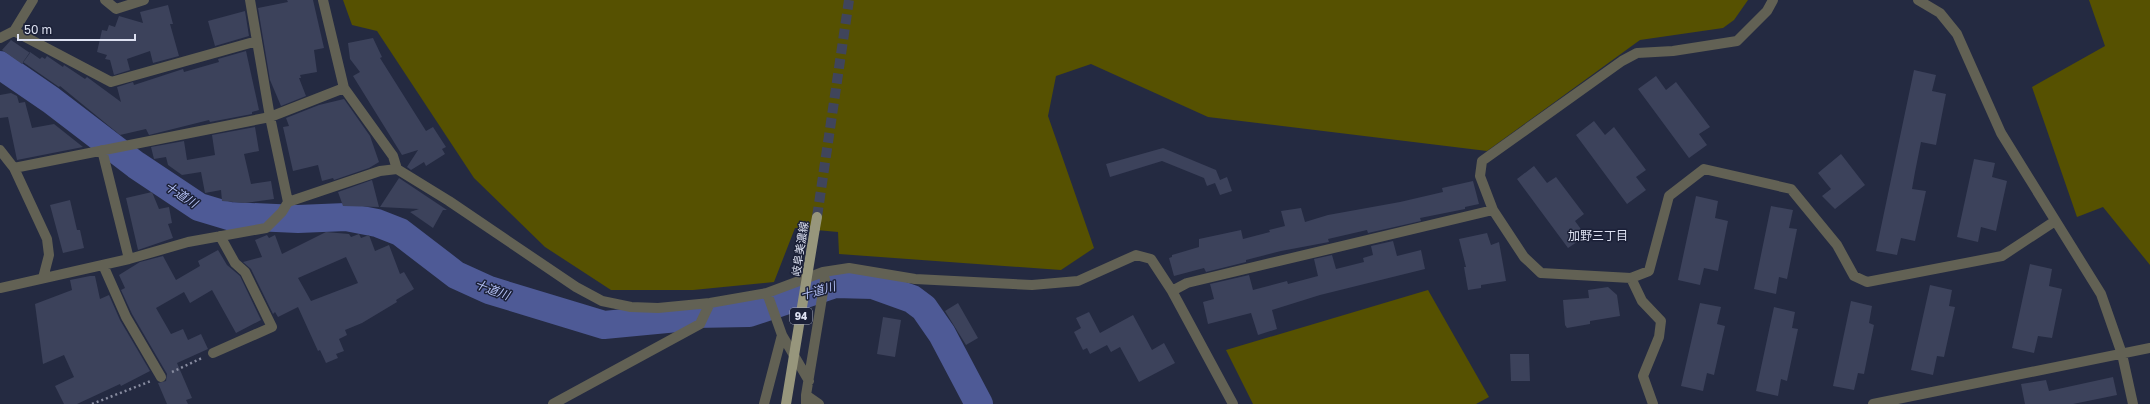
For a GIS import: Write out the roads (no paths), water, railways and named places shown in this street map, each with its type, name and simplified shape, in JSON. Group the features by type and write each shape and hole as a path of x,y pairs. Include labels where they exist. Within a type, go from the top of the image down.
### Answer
{"main road":[{"name":"岐阜美濃線","path":"786,404 817,217"}],"street":[{"path":"0,38 14,31 33,0"},
{"path":"105,0 116,8 144,0"},
{"path":"250,0 270,117 288,202"},
{"path":"323,0 344,88 393,156 397,169"},
{"path":"1773,0 1767,11 1737,41 1673,51 1637,53 1622,61 1482,161 1480,176 1493,210 1524,257 1541,273 1631,278 1648,271 1669,196 1704,169 1791,189 1837,245 1854,276 1867,282 2002,256 2055,221"},
{"path":"1918,0 1940,13 1958,34 2001,133 2101,294 2122,354 2133,404"},
{"path":"14,31 111,82 257,41"},
{"path":"14,168 270,117 344,88"},
{"path":"0,150 14,168 47,240 49,255 43,278"},
{"path":"102,150 129,259"},
{"path":"0,288 129,259 188,242 266,228 282,212 288,202 380,170 397,169 449,201 576,287 602,300 631,307 658,308 709,305 768,296 823,272 848,268 915,279 1032,285 1078,281 1136,255 1151,259 1172,291 1233,404"},
{"path":"1172,291 1187,283 1493,210"},
{"path":"213,353 272,327 245,272 235,264 220,236"},
{"path":"103,265 126,317 161,377"},
{"path":"819,404 806,399 825,280 823,272"},
{"path":"1631,278 1642,301 1661,322 1659,337 1644,376 1653,404"},
{"path":"768,296 782,335 808,381"},
{"path":"553,404 635,358 700,324 709,305"},
{"path":"764,404 782,335"},
{"path":"1873,404 2150,348"}],"waterway":[{"name":"十道川","path":"0,65 51,100 136,165 199,207 229,216 298,219 346,217 377,223 400,232 456,275 489,290 604,325 688,317 694,314 749,313 835,284 873,285 912,299 924,308 942,334 979,404"}],"tunnel":[{"path":"817,217 849,0"}],"district":[{"name":"加野三丁目","path":"1598,236"}]}
